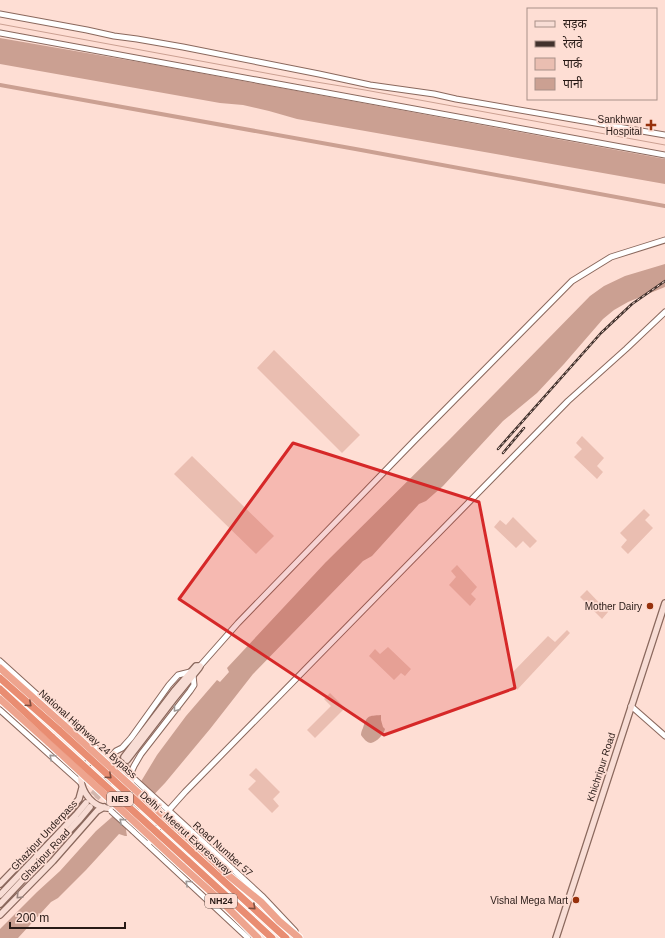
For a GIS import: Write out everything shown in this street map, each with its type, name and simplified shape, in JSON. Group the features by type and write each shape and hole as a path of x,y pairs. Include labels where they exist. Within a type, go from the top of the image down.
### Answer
{"highway":[{"name":"National Highway 24 Bypass","path":"0,668 62,728"},
{"name":"Delhi - Meerut Expressway","path":"0,678 62,728 195,850 286,938"},
{"name":"Delhi - Meerut Expressway","path":"0,689 51,740 184,863 272,938"},
{"path":"0,700 51,740"},
{"path":"195,850 261,902 279,921 300,938"},
{"name":"NH24","path":"184,863 258,938"}],"main road":[{"name":"Khichripur Road","path":"556,938 665,603"},
{"path":"125,759 175,690 192,674 196,666 200,666"},
{"path":"102,756 108,758 115,759 122,765 130,775 131,785 129,795 122,803 108,809 88,798 82,785 82,772 88,763 96,757 102,756"},
{"name":"Ghazipur Road","path":"0,884 64,817 79,799 82,785"},
{"name":"Ghazipur Underpass","path":"0,896 76,815 88,805 80,818 0,904"},
{"name":"Ghazipur Road","path":"0,915 53,861 97,811 108,809"}],"street":[{"path":"0,14 114,36 183,47 370,85 434,94 665,135"},
{"path":"0,33 665,155"},
{"path":"200,666 238,623 423,431 572,281 611,257 665,240"},
{"path":"148,845 168,811 190,787 568,401 665,312"},
{"path":"0,661 108,758 122,748 131,738 169,684 178,675 192,674 194,685 141,754 130,775"},
{"path":"631,706 665,736"},
{"path":"0,710 82,785"},
{"name":"Road Number 57","path":"130,775 262,896 300,938"},
{"path":"108,809 248,938"}],"highlighted area":[{"path":"293,443 479,502 515,688 384,735 179,599"}],"green space":[{"path":"274,350 360,435 342,453 257,368"},
{"path":"582,436 604,458 597,466 603,472 597,479 574,457 582,449 576,443"},
{"path":"192,456 274,536 256,554 174,474"},
{"path":"644,509 650,515 645,520 653,528 628,554 621,547 627,540 620,533"},
{"path":"513,517 537,541 530,548 523,541 516,548 494,527 500,520 506,525"},
{"path":"457,565 477,587 471,594 476,599 470,606 449,585 456,577 451,571"},
{"path":"587,590 608,612 602,619 580,597"},
{"path":"567,630 570,633 517,690 512,673 548,636 555,642"},
{"path":"388,647 411,669 405,676 401,673 394,680 369,656 375,649 380,654"},
{"path":"330,693 345,708 315,738 307,730 331,706 324,699"},
{"path":"256,768 280,792 273,799 279,806 272,813 248,789 256,781 249,775"}],"water":[{"path":"0,38 162,66 665,159 665,184 297,119 243,105 220,103 0,64"},
{"path":"665,264 665,287 628,302 614,310 603,319 537,393 503,421 443,486 426,501 419,504 372,556 363,561 253,674 165,783 127,824 127,836 119,834 58,898 51,902 18,938 0,938 0,929 60,871 96,831 128,803 157,755 186,716 217,680 220,682 229,672 227,668 325,563 450,439 590,296 604,286 625,276"},
{"path":"381,715 383,727 385,729 380,738 371,743 368,742 361,735 367,718"}],"waterway":[{"path":"0,24 665,145"},
{"path":"0,85 665,206"}],"tunnel":[{"path":"87,801 123,759"},
{"path":"91,805 126,762"}],"railway":[{"path":"498,449 601,333 632,304 665,281"},
{"path":"503,453 524,428"}],"place":[{"name":"Sankhwar Hospital","path":"651,125"},
{"name":"Mother Dairy","path":"650,606"},
{"name":"Vishal Mega Mart","path":"576,900"}]}
